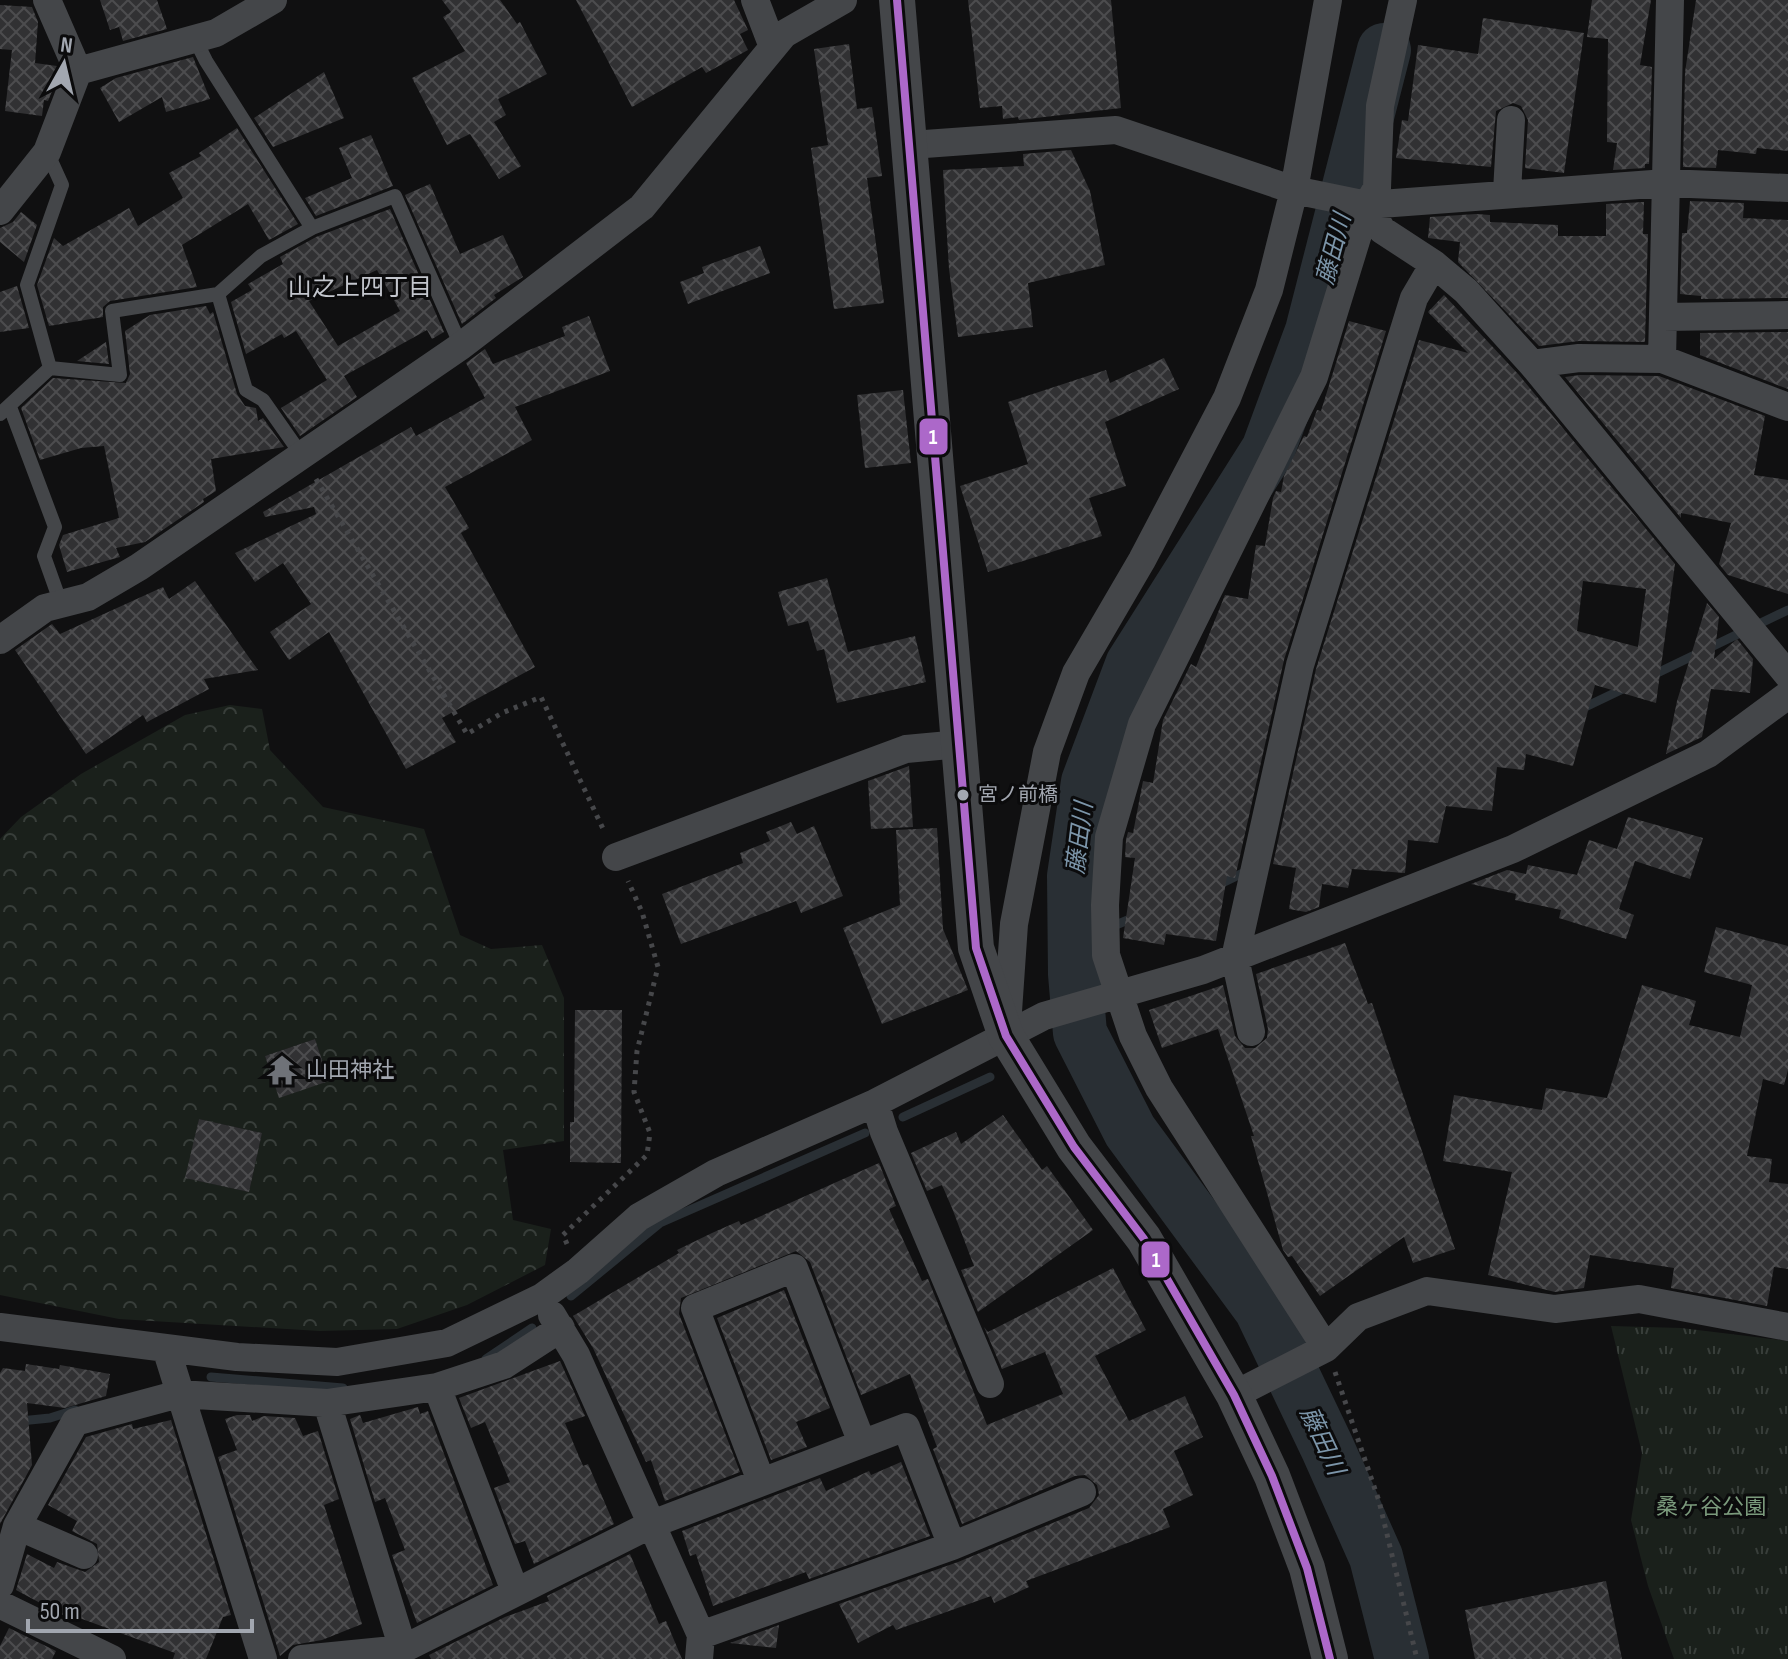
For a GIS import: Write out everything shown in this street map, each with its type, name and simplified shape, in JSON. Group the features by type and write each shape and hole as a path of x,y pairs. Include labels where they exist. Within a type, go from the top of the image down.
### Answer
{"street":[{"path":"0,211 47,152 78,71 47,0"},
{"path":"78,71 216,33 273,0"},
{"path":"755,0 773,47"},
{"path":"0,640 45,608 60,601 88,597 139,567 461,346 642,207 784,34 843,0"},
{"path":"897,0 976,948 1006,1036 1074,1147 1144,1239 1234,1395 1272,1476 1307,1568 1330,1659"},
{"path":"1006,1036 1014,924 1047,752 1076,673 1142,560 1227,398 1269,290 1294,190 1328,0"},
{"path":"1322,1350 1159,1088 1133,1036 1116,993 1106,955 1109,837 1127,766 1142,724 1314,377 1359,203 1377,188 1380,106 1403,0"},
{"path":"1662,359 1670,0"},
{"path":"1507,192 1511,120"},
{"path":"911,145 1116,130 1294,190 1359,203 1666,183 1788,188"},
{"path":"1359,203 1382,230 1434,264 1466,291 1532,364 1788,675"},
{"path":"1251,1032 1235,958 1300,665 1414,298 1434,264"},
{"path":"1663,317 1788,315"},
{"path":"1532,364 1579,358 1662,359 1788,407"},
{"path":"0,1327 237,1357 337,1362 447,1343 542,1297 578,1271 639,1217 716,1173 875,1103 1044,1016 1203,970 1513,849 1708,754 1788,695"},
{"path":"616,857 906,749 960,744"},
{"path":"875,1103 884,1132 990,1384"},
{"path":"761,1481 695,1308 794,1268 862,1443"},
{"path":"1234,1395 1322,1350 1358,1317 1427,1291 1555,1309 1639,1299 1788,1327"},
{"path":"542,1297 576,1355 652,1524 700,1647 1082,1492"},
{"path":"112,1659 1,1600 17,1526 75,1422 179,1394 327,1403 437,1387 504,1365 561,1328"},
{"path":"166,1348 263,1659"},
{"path":"437,1387 515,1591"},
{"path":"327,1403 403,1649"},
{"path":"302,1659 403,1649 652,1524 906,1427 952,1546"},
{"path":"17,1526 84,1555"}],"lane":[{"path":"195,39 312,228"},
{"path":"47,152 62,185 27,285 50,368"},
{"path":"60,601 44,556 55,527 5,410 50,368 120,375 112,311 218,294 261,256 312,228 395,196 461,346"},
{"path":"218,294 246,390 263,400 303,457"}],"path":[{"path":"303,457 467,734 502,713 541,697 642,912 658,967 637,1051 634,1092 650,1133 647,1155 563,1235 578,1271"},
{"path":"1322,1350 1379,1501 1417,1659"}],"green space":[{"name":"山田神社","path":"230,705 262,709 270,750 323,807 424,829 460,935 491,949 542,945 564,998 564,1141 503,1150 513,1220 551,1229 545,1265 467,1305 397,1329 320,1331 119,1319 0,1295 0,839 21,817 81,774 185,715","holes":["315,1039 329,1081 279,1097 265,1056","199,1119 262,1133 249,1192 186,1178"]},
{"name":"桑ヶ谷公園","path":"1611,1326 1681,1328 1788,1341 1788,1659 1674,1659 1648,1586 1631,1520 1642,1453"}],"building":[{"path":"100,0 157,0 167,29 123,41 119,27 110,30"},
{"path":"442,0 500,0 517,24 520,22 547,74 498,99 506,115 494,122 521,166 499,179 470,134 447,145 412,78 465,51 443,17 451,12"},
{"path":"576,0 734,0 748,30 740,34 748,50 706,73 702,67 632,107"},
{"path":"968,0 1111,0 1121,108 1019,120 1018,117 1003,119 1002,106 980,108"},
{"path":"1592,0 1651,0 1640,65 1652,67 1649,164 1645,164 1645,168 1613,170 1617,143 1607,142 1608,39 1587,37"},
{"path":"1696,0 1788,0 1788,151 1757,148 1756,154 1718,150 1716,168 1683,167 1685,72"},
{"path":"0,5 32,7 38,22 35,63 57,66 55,84 48,101 44,100 42,116 5,111 12,50 0,49"},
{"path":"1483,18 1584,33 1564,173 1525,168 1528,120 1521,106 1513,103 1496,111 1491,167 1396,158 1402,120 1408,121 1418,45 1478,54"},
{"path":"849,44 857,109 872,107 882,176 867,178 884,303 834,309 811,148 828,145 814,49"},
{"path":"193,57 210,99 166,112 162,97 119,122 100,88 116,78"},
{"path":"324,72 344,118 273,147 254,118"},
{"path":"237,128 298,224 269,240 248,204 182,245 197,287 110,301 103,307 103,317 49,326 37,285 54,238 63,246 129,208 138,226 183,198 169,173 201,156 199,153"},
{"path":"371,135 393,186 316,216 305,198 352,178 339,148"},
{"path":"1071,150 1090,191 1105,265 1028,283 1033,327 958,337 949,269 943,170 1024,166 1023,154"},
{"path":"430,184 460,254 503,235 523,277 494,295 496,298 462,324 405,195"},
{"path":"1690,201 1744,203 1743,218 1788,220 1788,298 1701,299 1701,296 1680,294 1682,233 1687,233"},
{"path":"1644,202 1643,234 1648,234 1645,342 1579,341 1539,346 1458,262 1460,242 1428,238 1430,217 1476,214 1490,215 1490,222 1558,225 1558,236 1606,236 1606,204"},
{"path":"390,209 444,332 432,339 427,330 344,376 357,397 300,436 281,408 327,380 296,331 284,338 282,334 246,354 231,302 252,290 248,284 283,264 280,257 316,237","holes":["377,270 400,311 338,346 309,301"]},
{"path":"21,212 37,225 24,262 0,242 0,228 13,222"},
{"path":"760,246 770,273 688,304 680,282 704,273 702,267"},
{"path":"17,286 29,328 0,332 0,292"},
{"path":"1444,295 1519,375 1675,564 1656,703 1595,685 1573,766 1526,754 1524,770 1497,767 1492,811 1446,806 1438,843 1408,840 1405,873 1352,869 1348,888 1322,884 1319,907 1306,912 1289,909 1296,868 1273,864 1316,669 1419,340 1468,353 1428,312","holes":["1583,581 1646,589 1638,647 1577,631"]},
{"path":"206,306 210,314 213,312 237,394 245,406 256,408 258,421 263,418 284,447 211,459 216,491 203,499 204,502 145,542 116,548 120,557 67,572 59,545 63,535 119,518 104,446 81,448 40,460 21,408 53,378 126,383 130,374 125,331 150,315"},
{"path":"589,316 610,371 515,407 532,440 445,487 469,528 461,533 535,667 442,718 456,742 406,769 329,632 289,660 270,632 311,604 283,563 255,582 235,553 316,514 314,507 265,517 263,512 411,427 416,436 485,398 466,363 485,349 493,364 565,336 562,327"},
{"path":"1349,321 1386,331 1284,660 1235,878 1227,876 1216,941 1166,934 1164,945 1123,938 1135,858 1125,857 1126,840 1128,832 1133,833 1143,781 1153,783 1163,720 1191,664 1196,667 1225,595 1248,599 1256,545 1265,546 1273,498 1276,491 1281,492 1284,476 1304,436 1307,437 1317,410 1321,411"},
{"path":"1788,332 1788,389 1700,355 1700,333"},
{"path":"106,342 109,364 77,361"},
{"path":"1164,358 1179,389 1105,422 1126,486 1089,498 1102,536 988,572 960,486 1028,464 1008,402 1106,370 1110,383"},
{"path":"1659,376 1765,416 1754,475 1788,480 1788,594 1728,575 1719,564 1731,523 1681,513 1681,518 1565,377"},
{"path":"903,390 911,463 865,468 857,395"},
{"path":"827,578 848,652 915,636 926,682 837,703 824,649 817,651 808,621 788,626 778,592"},
{"path":"195,581 258,670 204,679 209,689 147,722 143,715 86,754 15,650 52,624 60,634 163,587 169,599"},
{"path":"1707,603 1719,617 1714,659 1737,639 1753,659 1750,693 1711,689 1702,737 1666,754 1677,701"},
{"path":"909,766 913,827 871,829 868,781"},
{"path":"1628,817 1703,838 1690,879 1635,861 1619,909 1634,915 1626,939 1559,918 1561,910 1515,900 1516,894 1471,884 1507,870 1526,874 1528,865 1577,875 1589,840 1617,849"},
{"path":"791,822 797,834 814,826 843,896 801,913 796,901 681,944 662,894 743,863 740,853 770,841 766,832"},
{"path":"937,828 943,929 968,990 882,1024 843,928 900,905 896,830"},
{"path":"1716,927 1788,946 1788,1070 1784,1085 1763,1079 1747,1156 1772,1159 1769,1182 1788,1184 1788,1269 1774,1267 1767,1306 1671,1288 1674,1268 1590,1255 1584,1288 1555,1292 1488,1275 1512,1172 1443,1161 1454,1095 1542,1110 1546,1088 1607,1098 1642,985 1696,1001 1689,1025 1740,1037 1752,985 1704,972"},
{"path":"1345,943 1368,1004 1372,1003 1455,1249 1413,1263 1404,1237 1320,1296 1292,1256 1288,1257 1283,1250 1251,1136 1254,1136 1218,1029 1162,1048 1149,1010 1223,985 1235,1036 1245,1048 1255,1048 1267,1038 1268,1029 1256,974"},
{"path":"575,1010 622,1010 621,1163 570,1162 570,1122 574,1122"},
{"path":"315,1039 329,1081 279,1098 265,1056"},
{"path":"1003,1115 1042,1170 1047,1166 1093,1230 978,1312 961,1270 974,1266 952,1208 942,1185 927,1191 911,1153 956,1132 961,1144"},
{"path":"199,1119 262,1133 249,1192 185,1178"},
{"path":"879,1163 896,1206 889,1209 922,1281 928,1279 987,1425 1063,1394 1045,1352 1002,1369 984,1327 988,1332 1113,1268 1146,1330 1095,1356 1129,1421 1185,1396 1203,1437 1174,1451 1193,1495 1163,1509 1170,1527 1026,1581 1029,1587 994,1603 991,1596 896,1630 893,1625 858,1643 839,1604 958,1562 1089,1508 1099,1495 1097,1485 1085,1475 1075,1476 962,1524 933,1449 937,1447 910,1374 861,1395 810,1262 796,1251 681,1298 679,1314 740,1472 665,1501 651,1460 646,1462 593,1348 573,1316 679,1253 677,1250"},
{"path":"784,1290 830,1408 796,1422 807,1447 771,1460 717,1318"},
{"path":"560,1361 585,1416 565,1423 583,1466 588,1464 614,1524 534,1564 525,1541 515,1544 494,1488 510,1482 485,1422 471,1428 459,1398"},
{"path":"26,1364 59,1369 60,1365 110,1374 106,1396 65,1408 27,1403 32,1465 0,1524 0,1373 3,1368 25,1371"},
{"path":"418,1407 420,1414 428,1411 493,1585 417,1623 392,1555 405,1550 385,1498 375,1502 350,1419 360,1415 363,1423"},
{"path":"250,1415 252,1421 264,1416 295,1418 303,1436 318,1431 339,1499 324,1505 362,1624 322,1640 293,1645 280,1656 218,1457 237,1450 225,1419"},
{"path":"171,1420 231,1615 223,1617 206,1659 173,1659 175,1653 74,1616 72,1620 16,1590 27,1554 54,1568 57,1562 85,1572 99,1562 97,1544 72,1531 77,1521 48,1505 86,1437 132,1424 133,1429"},
{"path":"901,1462 930,1536 809,1579 806,1572 713,1606 696,1554 690,1556 682,1531 820,1478 826,1491 869,1471 871,1475"},
{"path":"630,1554 659,1624 666,1621 682,1659 431,1659 429,1655 505,1617 549,1601 547,1596"},
{"path":"1606,1581 1622,1659 1475,1659 1465,1610"},
{"path":"779,1625 776,1648 730,1643"},
{"path":"9,1628 56,1651 52,1659 0,1659 0,1646"}],"waterway":[{"name":"藤田川","path":"1384,50 1312,331 1268,450 1132,665 1088,782 1074,876 1075,974 1080,1033 1130,1131 1261,1309 1327,1447 1376,1557 1402,1659"},
{"path":"1651,676 1788,610"},
{"path":"1579,710 1627,687"},
{"path":"1216,886 1249,870"},
{"path":"1075,942 1135,917"},
{"path":"903,1117 990,1077"},
{"path":"571,1296 660,1223 865,1133"},
{"path":"486,1359 532,1328"},
{"path":"211,1377 343,1388"},
{"path":"0,1423 50,1418 75,1410"}],"transit line":[{"name":"1","path":"897,0 976,948 1006,1036 1074,1147 1144,1239 1234,1395 1272,1476 1307,1568 1330,1659"}],"place":[{"name":"宮ノ前橋","path":"963,795"},
{"name":"山田神社","path":"282,1070"}],"district":[{"name":"山之上四丁目","path":"360,287"}]}
